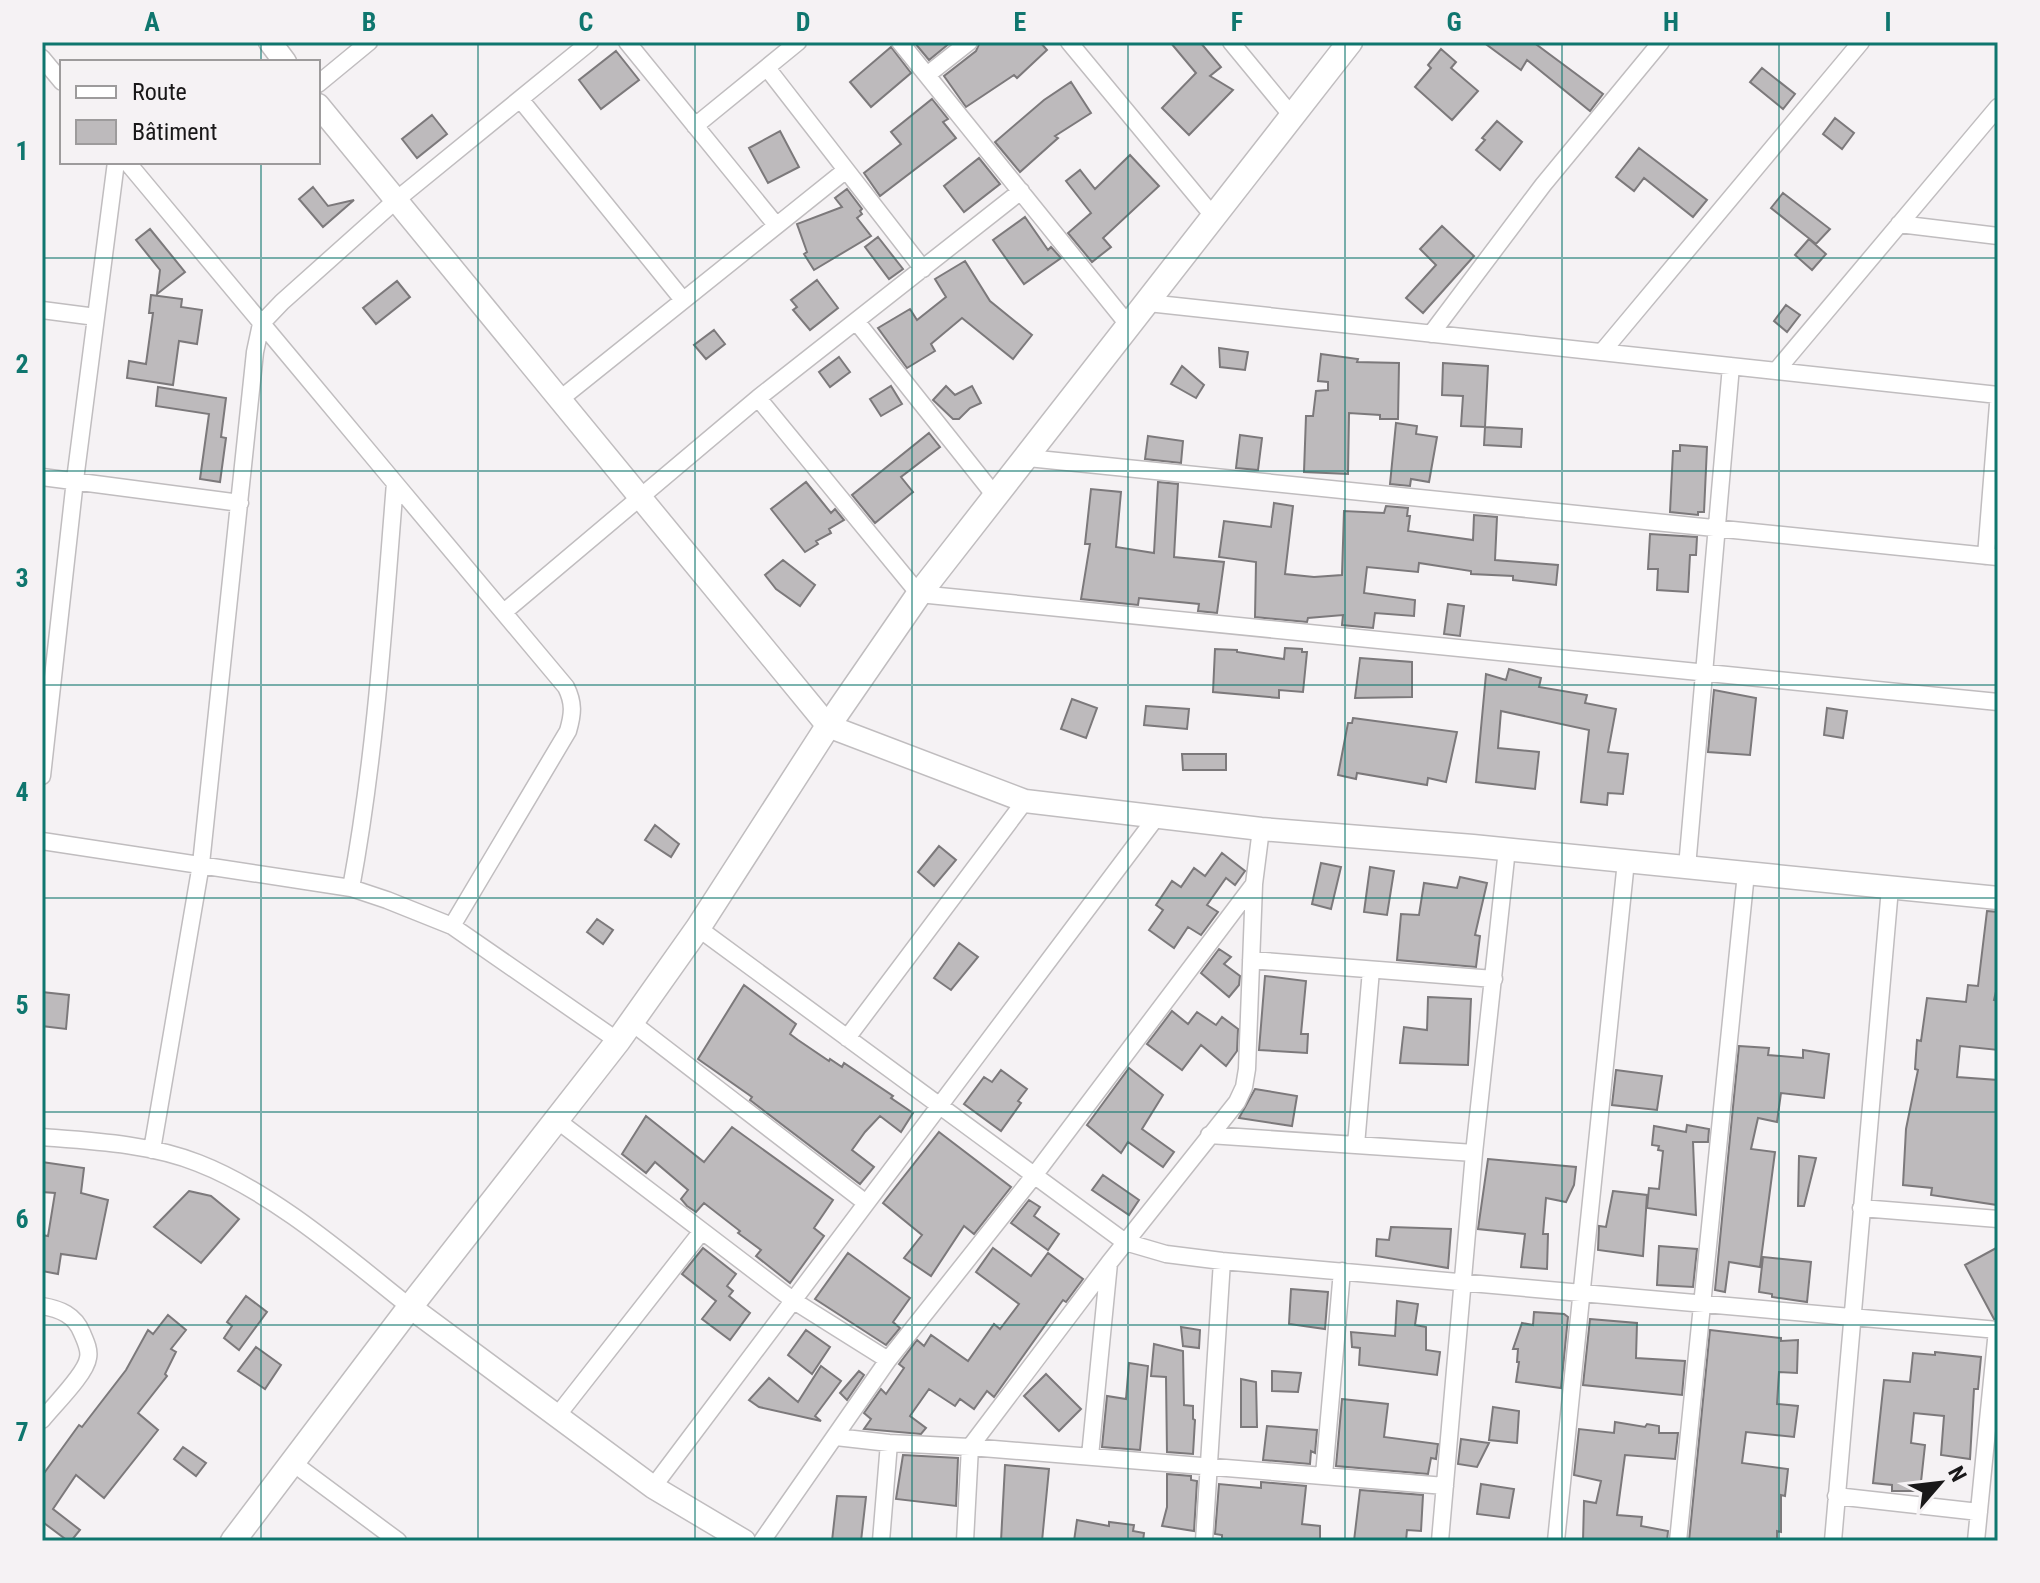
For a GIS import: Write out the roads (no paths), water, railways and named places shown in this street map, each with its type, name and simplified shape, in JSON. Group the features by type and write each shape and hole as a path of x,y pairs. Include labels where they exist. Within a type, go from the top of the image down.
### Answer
{"main road":[{"path":"233,1541 624,1032 698,928 828,726 919,594 1350,42"}],"street":[{"path":"270,42 284,60"},
{"path":"320,82 369,42"},
{"path":"152,1150 201,864 255,352 261,324 395,201 590,42"},
{"path":"627,42 776,225"},
{"path":"695,126 798,42"},
{"path":"900,42 1130,327"},
{"path":"927,75 969,42"},
{"path":"1069,42 1214,217"},
{"path":"1231,42 1292,116"},
{"path":"1431,334 1543,185 1661,42"},
{"path":"1602,352 1861,42"},
{"path":"42,58 60,80"},
{"path":"767,68 923,269"},
{"path":"520,99 683,300"},
{"path":"320,107 828,726 1025,801 1261,829 1507,849 1998,898"},
{"path":"1776,371 1998,107"},
{"path":"42,776 75,480 116,164"},
{"path":"129,164 504,612 572,698 573,715 568,731 452,926"},
{"path":"559,400 846,170"},
{"path":"504,612 758,398 1021,191"},
{"path":"1899,224 1998,236"},
{"path":"1148,303 1998,395"},
{"path":"42,310 96,317"},
{"path":"856,321 996,497"},
{"path":"1687,867 1731,366"},
{"path":"758,398 919,594 1998,702"},
{"path":"1028,458 1992,556 1998,404"},
{"path":"42,477 240,503"},
{"path":"351,888 367,801 375,733 395,483"},
{"path":"847,1038 1025,801"},
{"path":"653,1487 1158,815"},
{"path":"965,1541 970,1447 1125,1242 1237,1102 1244,1087 1254,884 1261,829"},
{"path":"42,841 351,888 452,926 624,1032 866,1203"},
{"path":"1440,1541 1474,1153 1507,849"},
{"path":"1556,1541 1626,861"},
{"path":"1678,1541 1746,873"},
{"path":"762,1541 888,1360 1033,1177 1254,884"},
{"path":"1833,1541 1890,888"},
{"path":"698,928 1125,1242 1166,1254 1222,1261 1998,1330 1991,1467 1979,1512 1976,1541"},
{"path":"1251,960 1494,979"},
{"path":"1356,1145 1371,970"},
{"path":"558,1121 794,1301 888,1360"},
{"path":"1209,1135 1474,1153"},
{"path":"42,1137 152,1150 197,1162 231,1178 318,1235 653,1487 744,1541"},
{"path":"1861,1208 1998,1219"},
{"path":"557,1416 702,1231"},
{"path":"1204,1541 1222,1261"},
{"path":"1090,1456 1109,1263"},
{"path":"1324,1475 1342,1271"},
{"path":"42,1306 70,1315 80,1327 89,1357 84,1368 42,1420"},
{"path":"836,1437 1445,1486"},
{"path":"881,1541 889,1443"},
{"path":"293,1463 398,1541"},
{"path":"1836,1496 1979,1512"}]}
